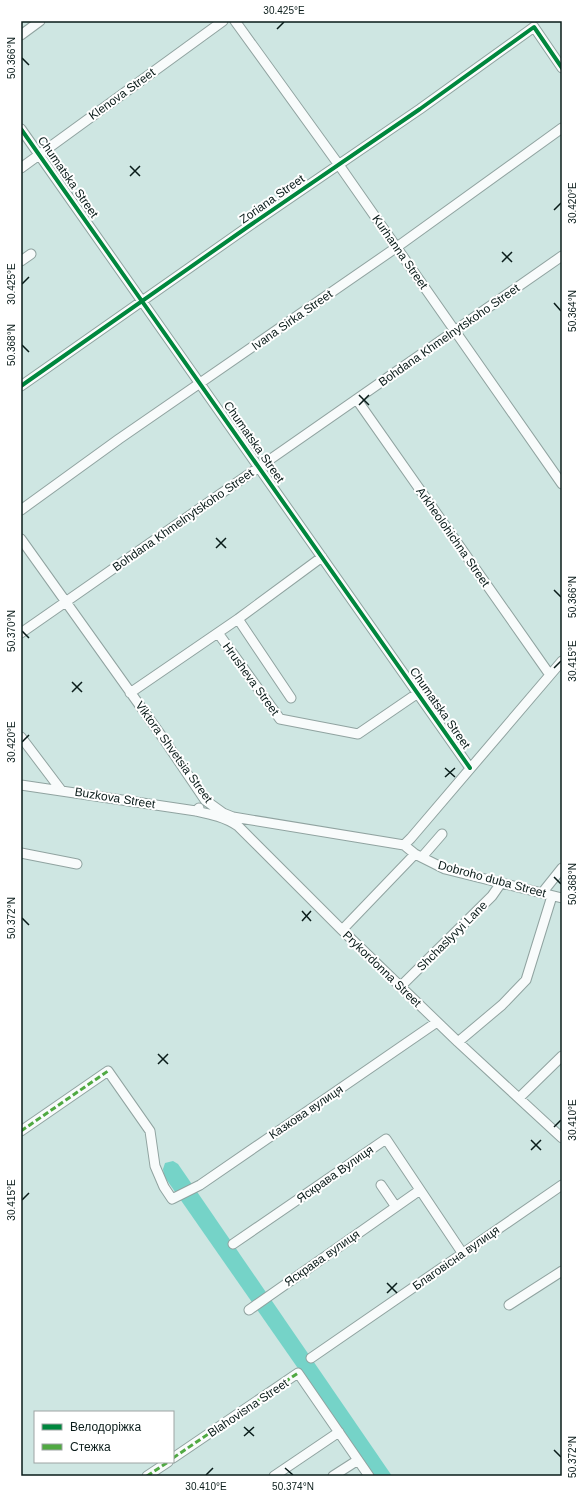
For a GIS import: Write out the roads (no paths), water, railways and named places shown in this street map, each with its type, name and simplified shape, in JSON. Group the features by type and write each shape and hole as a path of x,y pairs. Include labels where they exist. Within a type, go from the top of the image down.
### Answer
{"street":[{"path":"21,35 40,21"},
{"name":"Klenova Street","path":"21,168 223,21"},
{"name":"Kurhanna Street","path":"235,21 397,247 562,484"},
{"name":"Zoriana Street","path":"21,386 420,109 534,27 562,68"},
{"name":"Ivana Sirka Street","path":"21,510 397,247 562,128"},
{"name":"Chumatska Street","path":"21,129 201,383 470,768"},
{"path":"21,261 31,254"},
{"name":"Bohdana Khmelnytskoho Street","path":"21,634 562,256"},
{"name":"Arkheolohichna Street","path":"357,400 550,674"},
{"name":"Viktora Shvetsia Street","path":"21,539 205,800 223,813 233,816 404,845"},
{"name":"Hrusheva Street","path":"130,693 238,619 322,557"},
{"path":"238,619 291,698"},
{"name":"Hrusheva Street","path":"218,633 280,719 358,734 418,693"},
{"path":"404,845 412,838 562,661"},
{"path":"21,737 61,790"},
{"name":"Buzkova Street","path":"21,785 196,811"},
{"path":"196,811 205,800"},
{"name":"Prykordonna Street","path":"196,811 219,816 238,826 437,1022 562,1138"},
{"path":"342,930 442,834"},
{"name":"Dobroho duba Street","path":"404,845 418,856 445,869 562,898"},
{"path":"21,853 78,864"},
{"path":"542,893 562,868"},
{"name":"Shchaslyvyi Lane","path":"401,986 492,896 501,883"},
{"path":"458,1042 502,1005 526,980 552,896"},
{"name":"Казкова вулиця","path":"21,1131 108,1071 150,1131 155,1166 164,1187 172,1199 200,1185 437,1022"},
{"path":"519,1098 562,1056"},
{"name":"Яскрава Вулиця","path":"233,1244 386,1139 420,1190"},
{"path":"381,1185 396,1207"},
{"name":"Благовісна вулиця","path":"311,1358 562,1185"},
{"path":"420,1190 463,1254"},
{"name":"Яскрава вулиця","path":"249,1310 420,1190"},
{"path":"509,1305 562,1271"},
{"name":"Blahovisna Street","path":"174,1457 298,1373 369,1476"},
{"path":"274,1476 339,1432"},
{"path":"333,1476 358,1460"},
{"path":"147,1476 166,1463"}]}
